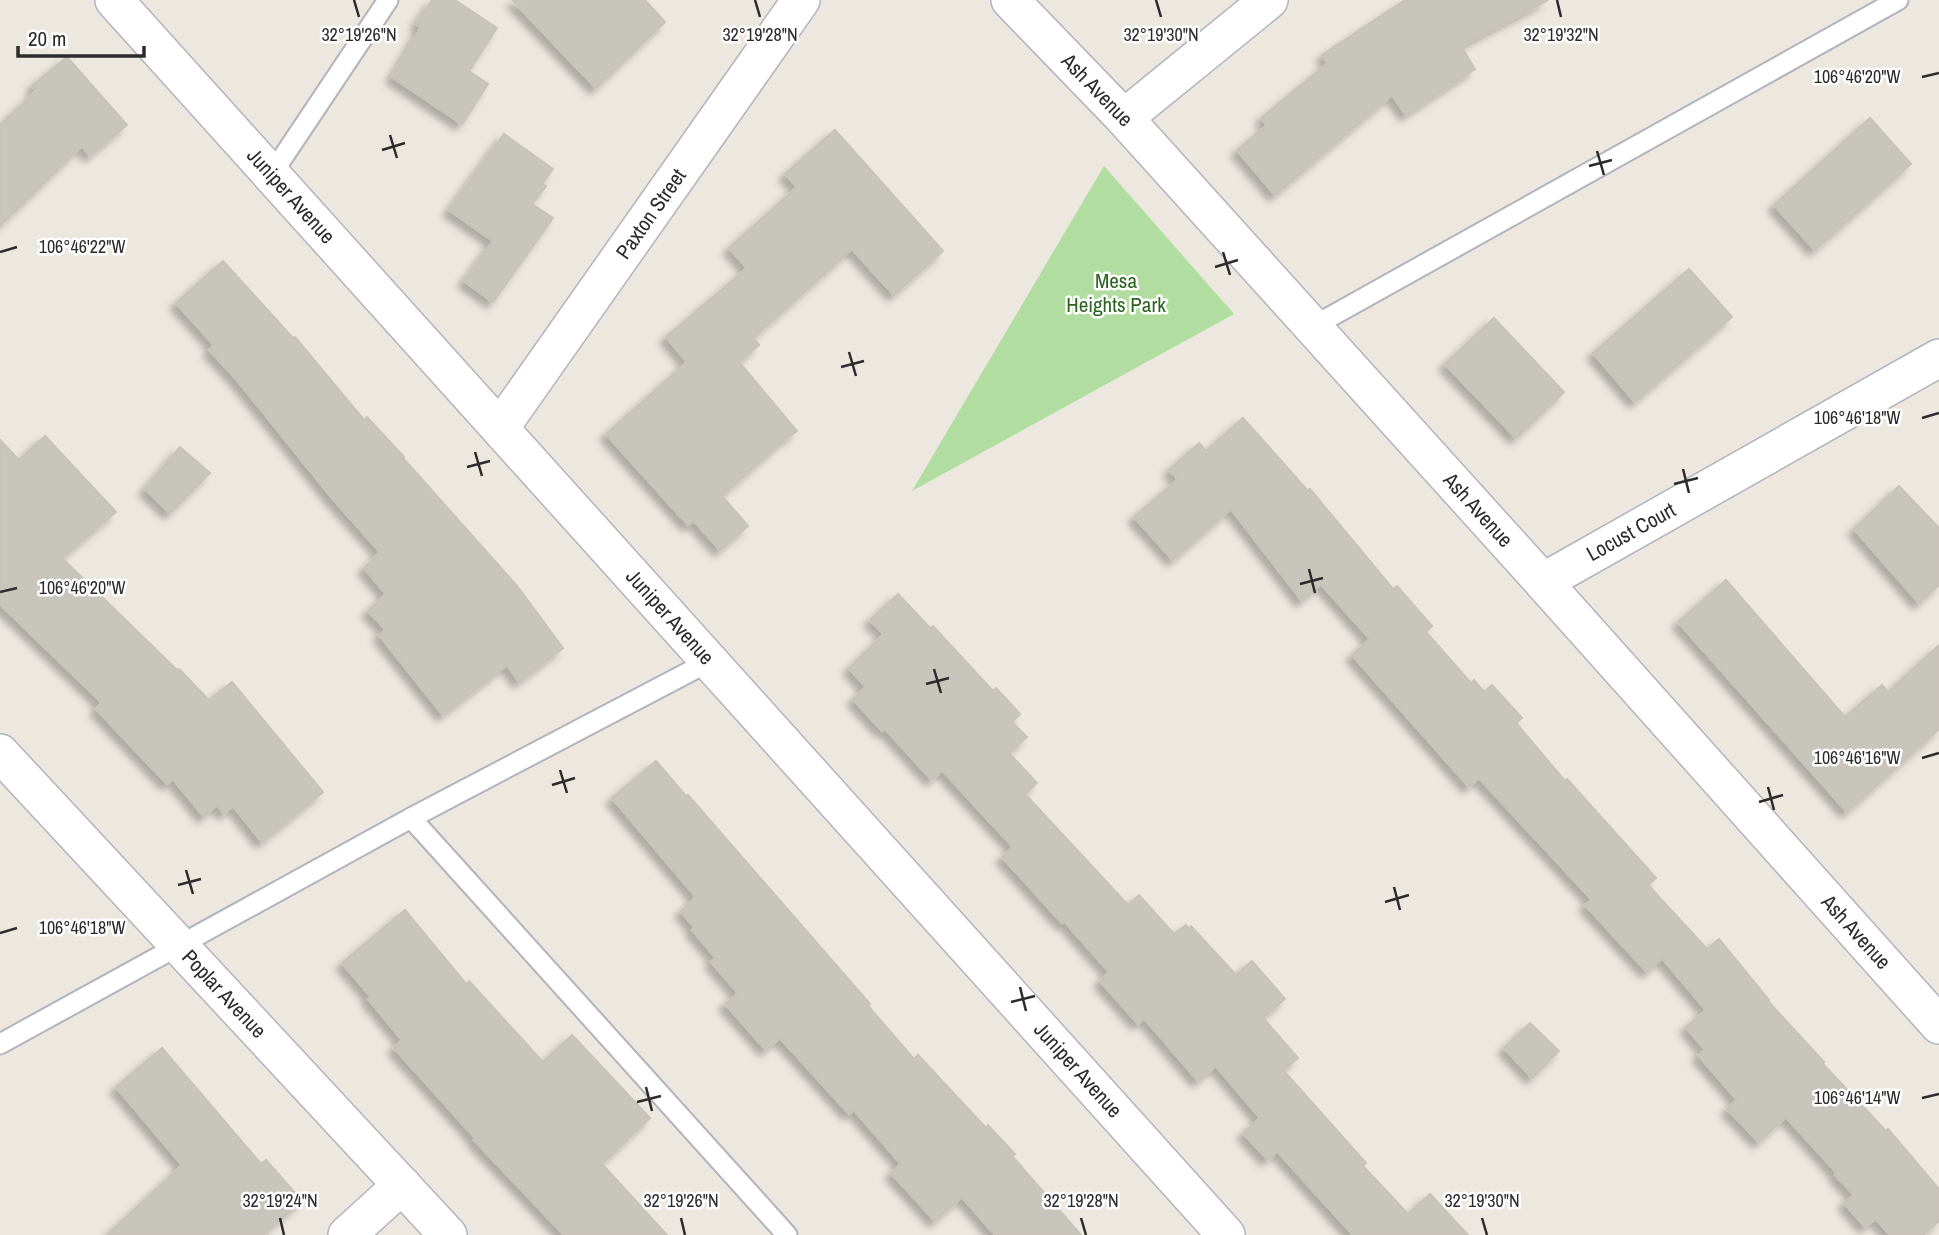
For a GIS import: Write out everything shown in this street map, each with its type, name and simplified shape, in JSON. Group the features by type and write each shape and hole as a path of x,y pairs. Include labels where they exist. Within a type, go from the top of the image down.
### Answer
{"street":[{"name":"Juniper Avenue","path":"114,0 1226,1235"},
{"name":"Paxton Street","path":"500,428 801,0"},
{"name":"Ash Avenue","path":"1010,0 1124,118 1939,1025"},
{"path":"1124,118 1269,0"},
{"name":"Locust Court","path":"1543,582 1939,358"},
{"name":"Poplar Avenue","path":"0,752 448,1235"},
{"path":"347,1235 402,1185"}],"lane":[{"path":"271,175 388,0"},
{"path":"1312,327 1898,0"},
{"path":"0,1044 411,818 710,661"},
{"path":"411,818 787,1235"}],"green space":[{"name":"Mesa Heights Park","path":"1104,166 1234,314 912,491"}],"building":[{"path":"432,0 455,0 497,28 469,71 488,84 462,124 392,77 421,27 416,24"},
{"path":"512,0 645,0 665,22 596,88"},
{"path":"1405,0 1548,0 1461,46 1475,69 1406,115 1392,95 1275,195 1237,150 1267,125 1261,118 1328,63 1322,55"},
{"path":"67,57 127,125 90,156 82,146 0,226 0,125 36,91 32,86"},
{"path":"1870,118 1911,164 1815,250 1774,205"},
{"path":"835,130 943,251 894,295 852,249 753,338 759,345 739,362 797,431 722,496 748,526 720,550 694,521 688,525 606,434 687,362 666,337 747,268 729,248 797,187 785,174"},
{"path":"504,134 553,169 542,184 546,186 532,204 553,218 493,302 464,281 493,241 449,210"},
{"path":"223,261 293,338 295,337 364,420 367,417 404,457 517,586 563,648 519,682 507,665 443,715 379,635 386,630 368,611 386,594 364,568 380,552 209,350 214,345 176,303"},
{"path":"1689,269 1732,317 1635,402 1593,353"},
{"path":"1494,318 1564,392 1516,438 1445,364"},
{"path":"1243,418 1308,491 1310,489 1393,589 1397,586 1432,626 1426,632 1471,683 1474,680 1484,692 1492,685 1522,718 1516,723 1565,781 1567,779 1656,878 1648,885 1707,949 1719,939 1823,1064 1886,1131 1888,1129 1939,1189 1939,1221 1923,1235 1890,1235 1876,1219 1865,1227 1844,1203 1854,1195 1786,1117 1759,1142 1727,1109 1737,1100 1698,1055 1705,1050 1686,1027 1706,1010 1662,958 1647,972 1585,905 1592,900 1479,778 1469,787 1352,655 1370,639 1321,584 1302,601 1231,509 1173,560 1134,517 1178,479 1169,470 1199,443 1206,451"},
{"path":"45,436 116,512 62,558 209,700 232,682 323,792 262,842 233,806 224,814 217,805 204,817 173,779 167,784 96,709 102,703 0,604 0,440 19,460"},
{"path":"180,447 210,473 170,513 145,489"},
{"path":"1899,486 1939,528 1939,585 1919,603 1854,529"},
{"path":"1726,580 1845,717 1882,685 1888,692 1939,645 1939,729 1847,812 1678,622"},
{"path":"898,594 930,628 933,626 993,691 996,688 1020,714 1012,722 1027,737 1009,753 1037,783 1025,794 1128,905 1139,895 1174,934 1186,925 1189,929 1191,926 1236,975 1252,961 1285,999 1263,1018 1298,1058 1283,1070 1366,1163 1363,1166 1408,1214 1430,1194 1468,1235 1353,1235 1277,1151 1268,1160 1243,1133 1260,1118 1216,1066 1198,1081 1144,1018 1138,1024 1100,981 1109,972 1002,857 1013,847 942,770 932,780 853,699 866,687 849,668 884,634 870,620"},
{"path":"656,761 870,1004 868,1006 914,1059 918,1055 986,1128 988,1125 1081,1235 995,1235 962,1197 935,1221 891,1173 901,1164 854,1110 849,1114 780,1038 766,1050 725,1004 738,993 711,962 716,958 692,930 694,927 681,911 696,897 612,798"},
{"path":"405,910 466,984 469,981 543,1062 572,1035 650,1118 602,1164 667,1235 564,1235 474,1140 476,1139 394,1048 402,1040 342,963"},
{"path":"1530,1023 1559,1051 1532,1078 1504,1048"},
{"path":"162,1048 261,1164 266,1160 302,1201 263,1235 107,1235 182,1165 116,1087"}]}
